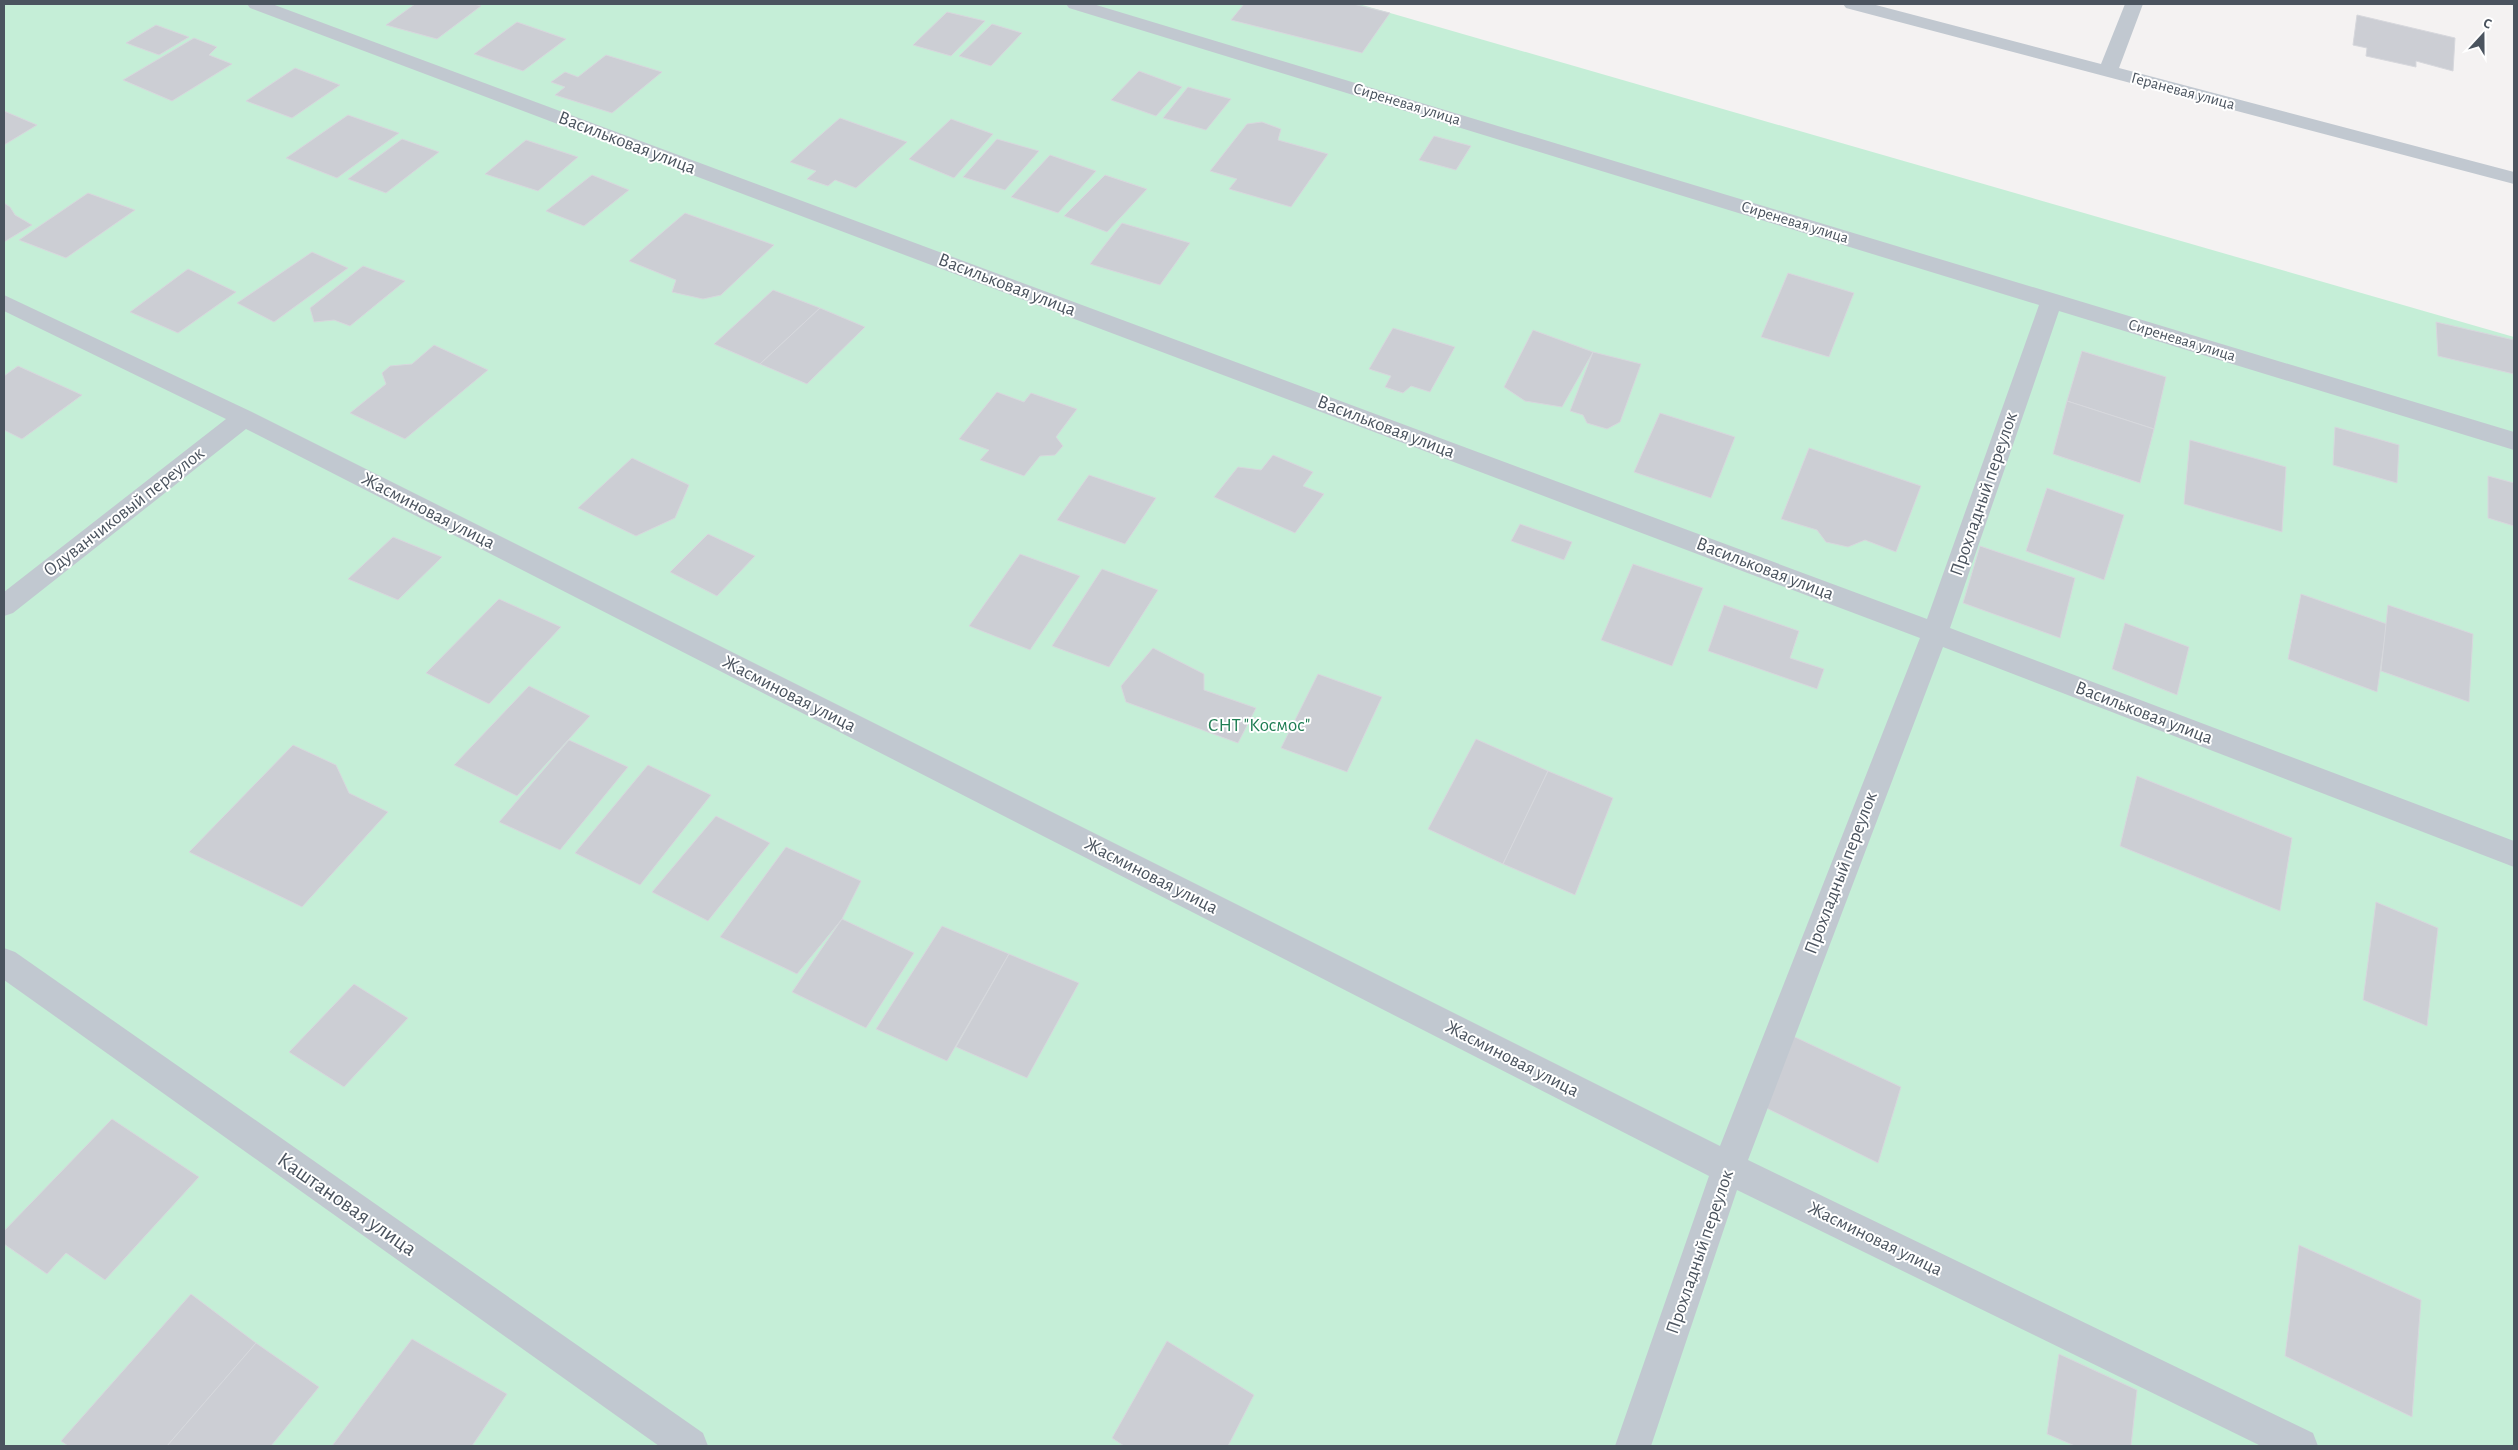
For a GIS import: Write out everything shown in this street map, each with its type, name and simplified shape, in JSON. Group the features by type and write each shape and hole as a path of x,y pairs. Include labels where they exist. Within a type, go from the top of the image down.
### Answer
{"lane":[{"name":"Васильковая улица","path":"256,4 1935,633 2514,854"},
{"name":"Сиреневая улица","path":"1075,4 2514,441"},
{"name":"Гераневая улица","path":"1852,4 2514,178"},
{"path":"2108,71 2134,4"},
{"name":"Прохладный переулок","path":"1633,1446 1728,1168 1935,633 2052,300"},
{"name":"Жасминовая улица","path":"4,302 244,418 1728,1168 2300,1446"},
{"name":"Одуванчиковый переулок","path":"4,606 244,418"},
{"name":"Каштановая улица","path":"4,962 690,1446"}],"green space":[{"name":"СНТ \"Космос\"","path":"4,4 1359,4 2514,337 2514,1446 4,1446"}],"building":[{"path":"415,4 474,4 481,6 437,39 386,25"},
{"path":"1244,4 1353,4 1390,13 1362,53 1231,20"},
{"path":"947,12 985,21 951,56 913,45"},
{"path":"2357,15 2455,38 2453,71 2416,61 2416,67 2366,56 2367,48 2353,45"},
{"path":"517,22 566,39 523,71 474,54"},
{"path":"992,24 1022,33 991,66 959,56"},
{"path":"156,25 189,37 159,55 126,43"},
{"path":"194,38 217,47 209,55 232,64 172,101 123,80"},
{"path":"606,55 662,72 612,113 555,95 565,87 551,82 565,72 578,77"},
{"path":"295,68 340,85 292,118 246,101"},
{"path":"1139,71 1182,87 1156,116 1111,100"},
{"path":"1188,87 1231,99 1206,130 1163,118"},
{"path":"4,111 37,125 4,145"},
{"path":"348,115 399,133 337,178 286,158"},
{"path":"840,118 907,142 856,188 835,180 828,186 807,179 816,171 790,162"},
{"path":"951,119 993,134 954,178 909,159"},
{"path":"1262,122 1281,129 1278,140 1328,154 1291,207 1229,189 1237,179 1210,171 1247,124"},
{"path":"1434,136 1471,146 1456,170 1419,160"},
{"path":"402,139 439,152 386,193 348,179"},
{"path":"997,139 1039,151 1005,190 963,177"},
{"path":"526,140 578,157 538,191 485,174"},
{"path":"1050,155 1096,171 1058,213 1011,197"},
{"path":"592,175 629,190 584,226 546,211"},
{"path":"1105,175 1147,189 1107,232 1064,216"},
{"path":"88,193 135,210 66,258 19,240"},
{"path":"4,203 10,207 15,215 32,225 4,242"},
{"path":"685,213 774,245 721,295 703,299 672,292 676,280 629,261"},
{"path":"1122,223 1190,243 1160,285 1090,264"},
{"path":"312,252 348,268 274,322 237,303"},
{"path":"363,266 405,281 350,326 334,320 314,322 310,308"},
{"path":"188,269 236,292 178,333 130,312"},
{"path":"1788,273 1854,293 1829,357 1761,337"},
{"path":"773,290 820,308 760,364 714,344"},
{"path":"820,308 865,327 807,384 760,364"},
{"path":"2436,322 2514,340 2514,374 2438,356"},
{"path":"1393,328 1455,347 1430,392 1411,386 1403,393 1385,387 1391,376 1369,369"},
{"path":"1533,330 1593,352 1562,407 1525,401 1504,387"},
{"path":"434,345 488,370 405,439 350,413 386,384 382,373 390,366 412,364"},
{"path":"2082,351 2166,377 2154,429 2067,401"},
{"path":"1593,352 1641,364 1620,422 1607,429 1587,423 1583,415 1570,411"},
{"path":"18,366 82,395 22,439 4,430 4,376"},
{"path":"997,392 1024,402 1031,393 1077,409 1056,437 1063,446 1055,455 1040,456 1024,476 980,460 989,450 959,439"},
{"path":"2067,401 2154,429 2140,483 2053,454"},
{"path":"1660,413 1735,437 1711,498 1634,472"},
{"path":"2335,427 2399,445 2397,483 2333,465"},
{"path":"2190,440 2286,467 2282,532 2184,504"},
{"path":"1809,448 1921,486 1896,552 1865,540 1848,547 1826,542 1817,530 1781,519"},
{"path":"1273,455 1313,472 1303,486 1324,494 1295,533 1214,497 1238,467 1261,470"},
{"path":"632,458 689,485 675,518 636,536 578,508"},
{"path":"1089,475 1156,498 1125,544 1057,520"},
{"path":"2488,476 2514,483 2514,526 2488,518"},
{"path":"2047,488 2124,515 2104,580 2026,551"},
{"path":"1520,524 1572,542 1564,560 1511,541"},
{"path":"708,534 755,556 717,596 670,572"},
{"path":"393,537 442,557 398,600 348,579"},
{"path":"1980,546 2075,578 2060,638 1963,603"},
{"path":"1020,554 1080,576 1030,650 969,626"},
{"path":"1633,564 1703,588 1672,666 1601,640"},
{"path":"1102,569 1158,590 1109,667 1052,646"},
{"path":"2301,594 2387,624 2377,692 2288,659"},
{"path":"499,599 561,627 489,704 426,673"},
{"path":"1724,605 1799,631 1790,658 1824,669 1817,689 1708,651"},
{"path":"2388,605 2473,634 2469,702 2381,671"},
{"path":"2125,623 2189,647 2177,695 2112,669"},
{"path":"1153,648 1204,674 1204,690 1256,708 1238,743 1126,702 1121,686"},
{"path":"1318,674 1382,697 1347,772 1281,748"},
{"path":"529,686 590,716 517,796 454,765"},
{"path":"1476,739 1548,771 1503,864 1428,829"},
{"path":"569,740 628,767 560,850 499,822"},
{"path":"293,745 336,765 349,793 388,812 302,907 189,852"},
{"path":"648,765 711,795 640,885 575,853"},
{"path":"1548,771 1613,798 1575,895 1503,864"},
{"path":"2137,776 2292,838 2280,911 2120,846"},
{"path":"716,816 770,843 708,921 652,892"},
{"path":"786,847 861,881 842,919 797,974 720,937"},
{"path":"2376,902 2438,928 2427,1026 2363,1000"},
{"path":"842,919 914,953 866,1028 792,992"},
{"path":"942,926 1009,954 947,1061 876,1029"},
{"path":"1009,954 1079,983 1027,1078 956,1047"},
{"path":"354,984 408,1018 344,1087 289,1052"},
{"path":"1780,1030 1901,1087 1878,1163 1754,1102"},
{"path":"112,1119 199,1177 105,1280 66,1253 47,1274 4,1244 4,1231"},
{"path":"2299,1245 2421,1300 2412,1417 2285,1356"},
{"path":"191,1294 256,1343 167,1446 68,1446 61,1441"},
{"path":"412,1339 507,1394 472,1446 332,1446"},
{"path":"1167,1341 1254,1395 1228,1446 1124,1446 1112,1438"},
{"path":"256,1343 319,1387 271,1446 167,1446"},
{"path":"2059,1354 2137,1390 2131,1446 2075,1446 2047,1434"}]}
